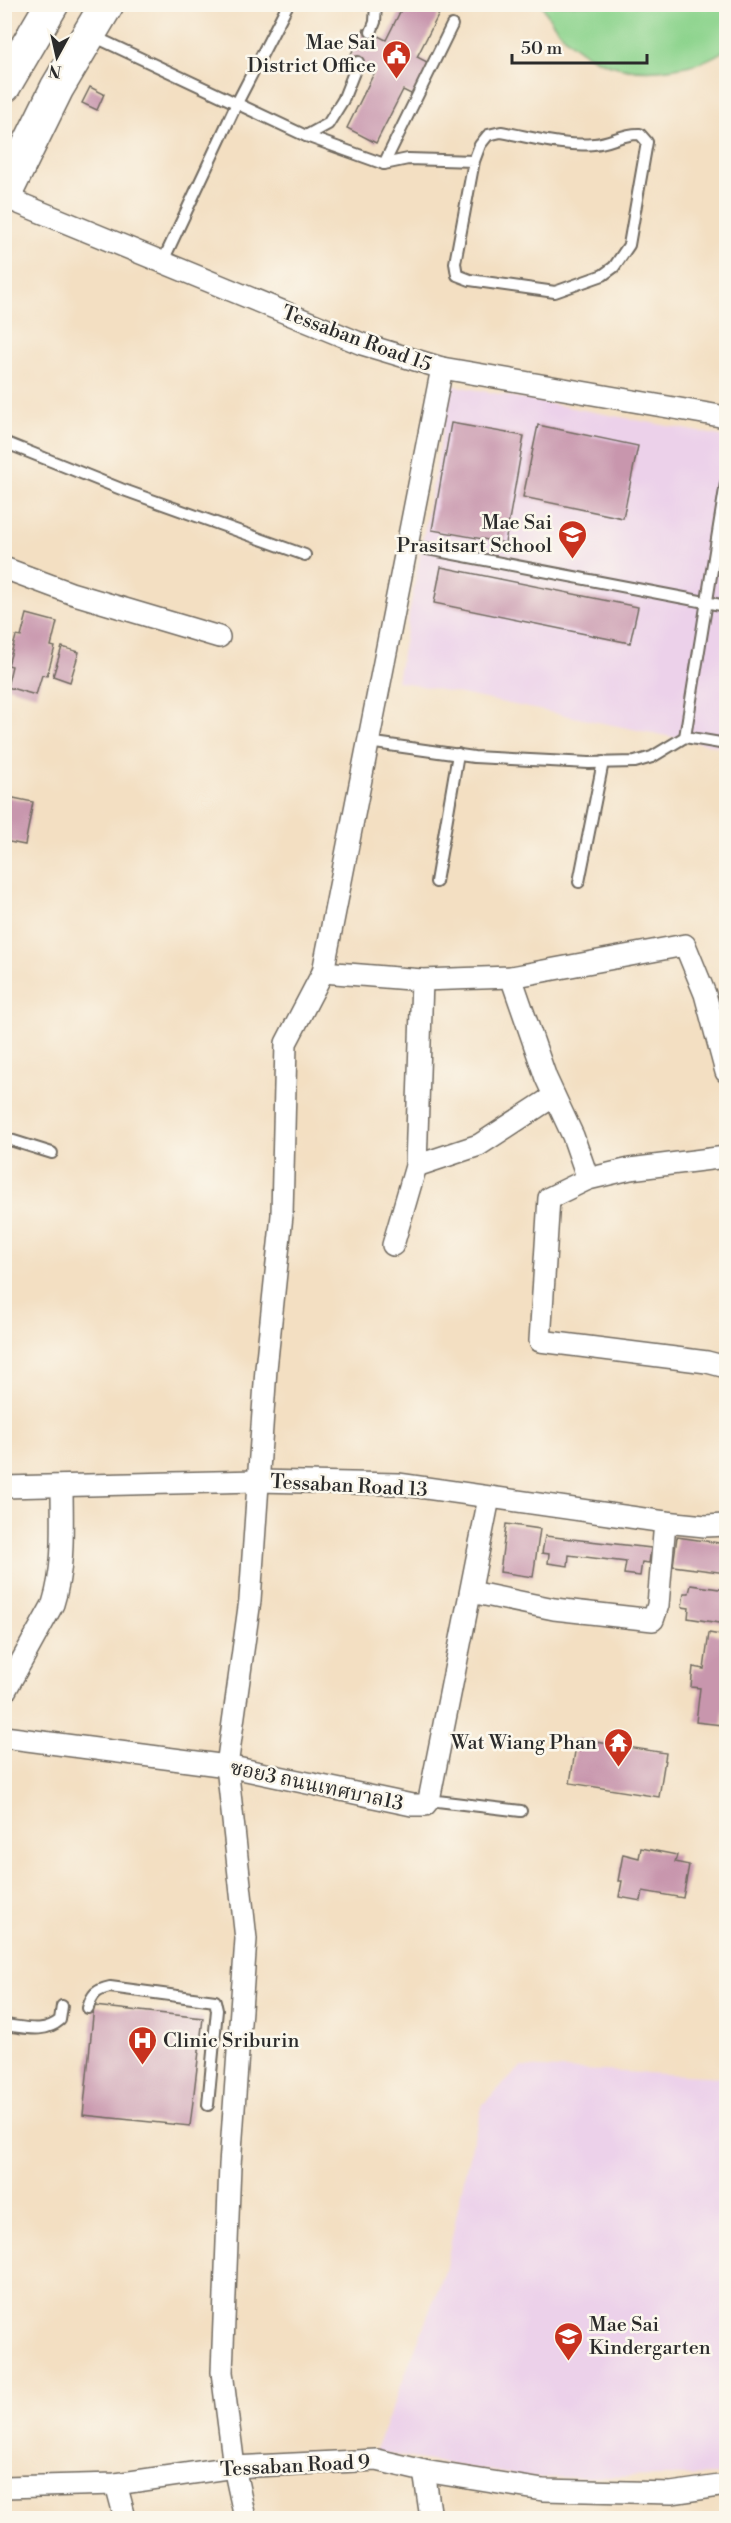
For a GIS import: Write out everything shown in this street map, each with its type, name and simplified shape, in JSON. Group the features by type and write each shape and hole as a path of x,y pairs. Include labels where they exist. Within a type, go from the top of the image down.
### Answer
{"main road":[{"path":"4,86 52,4"},
{"path":"4,197 57,88 107,4"}],"street":[{"name":"Tessaban Road 15","path":"4,197 362,344 442,368 726,417"},
{"path":"244,2518 234,2467 222,2372 230,2165 246,1939 227,1766 250,1600 257,1481 282,1215 285,1043 323,972 442,368"},
{"path":"4,568 71,593 219,637"},
{"path":"323,972 422,980 511,976 685,945 721,1032 726,1072"},
{"path":"511,976 554,1096 573,1136 588,1179"},
{"path":"393,1245 416,1166 422,980"},
{"path":"416,1166 479,1145 554,1096"},
{"path":"726,1157 630,1169 588,1179 549,1198 540,1341 707,1362 726,1367"},
{"name":"Tessaban Road 13","path":"4,1487 257,1481 398,1484 665,1522 705,1526 726,1525"},
{"path":"4,1693 48,1614 58,1589 61,1573 62,1486"},
{"name":"ซอย3 ถนนเทศบาล13","path":"4,1737 227,1766 425,1806 429,1800 489,1498"},
{"path":"471,1592 555,1609 653,1620 658,1605 665,1522"},
{"name":"Tessaban Road 9","path":"4,2487 116,2484 234,2467 376,2460 424,2471 543,2490 671,2493 726,2485"},
{"path":"424,2471 430,2518"},
{"path":"116,2484 125,2518"}],"lane":[{"path":"162,263 237,103 288,4"},
{"path":"371,32 375,22 376,4"},
{"path":"384,164 452,25"},
{"path":"90,34 306,136 384,164 408,159 474,161"},
{"path":"306,136 328,124 343,100 358,62"},
{"path":"501,132 580,145 597,144 629,133 640,134 646,142 629,245 614,267 603,275 555,292 470,280 457,275 455,263 474,161 480,145 488,135 501,132"},
{"path":"4,442 121,489 305,555"},
{"path":"685,737 726,483"},
{"path":"407,545 726,606"},
{"path":"368,742 458,754 603,762 634,762 652,756 685,737 726,744"},
{"path":"436,882 458,754"},
{"path":"579,882 603,762"},
{"path":"4,1138 52,1153"},
{"path":"429,1800 521,1810"},
{"path":"88,2008 91,1997 98,1989 110,1987 215,2001 217,2010 208,2105"},
{"path":"4,2025 41,2029 52,2026 60,2020 62,2006"}],"shaded area":[{"name":"Mae Sai Prasitsart School","path":"451,385 726,437 726,748 397,681"},
{"name":"Mae Sai Kindergarten","path":"521,2067 726,2077 726,2475 533,2478 375,2452 445,2271 467,2164 483,2104"}],"green space":[{"path":"542,5 726,5 726,49 702,62 675,68 634,70 615,66 597,60 580,50 553,23"}],"building":[{"name":"Mae Sai District Office","path":"404,4 444,4 417,57 431,64 415,96 403,90 376,143 347,128 375,71 349,58 364,29 386,40"},
{"path":"90,87 104,94 97,110 82,103"},
{"path":"451,423 524,436 505,543 432,530"},
{"path":"538,425 638,446 623,518 523,497"},
{"path":"441,567 638,607 630,643 434,603"},
{"path":"27,614 57,622 51,646 55,647 47,676 42,675 36,695 7,687 12,666 8,665 16,636 21,637"},
{"path":"62,647 79,652 70,682 53,676"},
{"path":"4,796 33,802 25,845 4,841"},
{"path":"506,1524 540,1529 533,1577 500,1572"},
{"path":"545,1536 651,1548 649,1563 642,1562 640,1576 624,1574 626,1562 569,1555 568,1566 548,1563 549,1554 542,1553"},
{"path":"677,1537 726,1544 726,1573 673,1566"},
{"path":"691,1585 726,1590 726,1624 688,1618 689,1608 682,1607 684,1593 689,1593"},
{"path":"709,1633 726,1636 726,1693 722,1725 696,1722 700,1688 691,1687 693,1667 704,1669"},
{"name":"Wat Wiang Phan","path":"577,1739 666,1753 659,1797 570,1783"},
{"path":"641,1848 677,1855 675,1862 689,1865 683,1898 643,1891 641,1901 619,1897 622,1881 618,1881 623,1854 639,1858"},
{"name":"Clinic Sriburin","path":"94,2006 203,2018 190,2126 83,2115"}],"place":[{"name":"Mae Sai District Office","path":"397,80"},
{"name":"Mae Sai Prasitsart School","path":"573,560"},
{"name":"Wat Wiang Phan","path":"618,1768"},
{"name":"Clinic Sriburin","path":"142,2066"},
{"name":"Mae Sai Kindergarten","path":"568,2362"}]}
